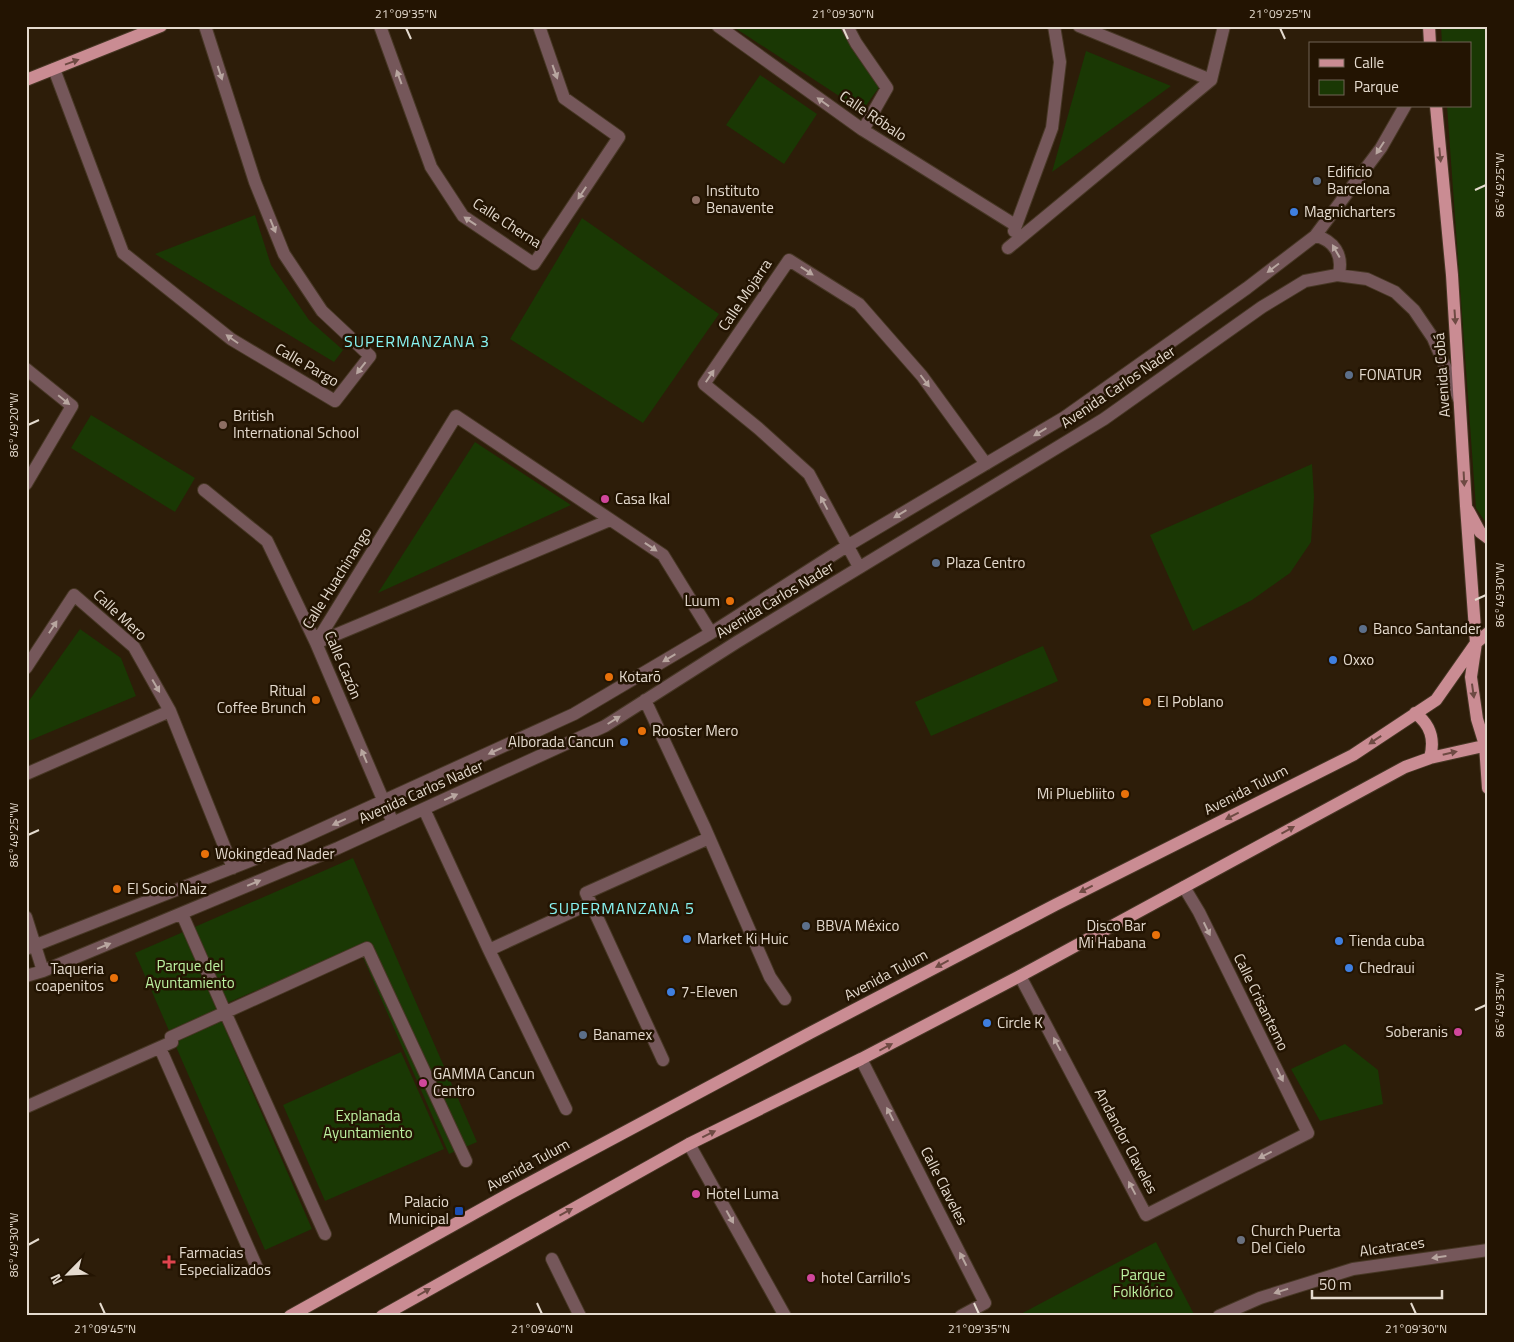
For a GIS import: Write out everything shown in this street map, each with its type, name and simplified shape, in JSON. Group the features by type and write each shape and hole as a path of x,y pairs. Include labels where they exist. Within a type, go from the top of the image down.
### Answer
{"main road":[{"path":"26,80 161,26"},
{"name":"Avenida Cobá","path":"1436,108 1452,275 1476,643 1471,677 1477,719 1486,745"},
{"path":"1466,506 1480,532 1488,538"},
{"name":"Avenida Tulum","path":"290,1316 509,1194 810,1033 1055,905 1353,755 1436,700 1476,643 1488,633"},
{"path":"1416,713 1422,718 1431,732 1433,740 1430,758"},
{"path":"382,1316 689,1144 861,1059 1020,976 1405,766 1486,745 1488,788"}],"street":[{"name":"Calle Pargo","path":"54,68 123,252 231,339 335,401 370,356 322,311 284,254 255,182 205,26"},
{"name":"Calle Cherna","path":"380,26 431,167 463,216 534,264 619,137 564,98 539,26"},
{"name":"Calle Róbalo","path":"718,26 863,130 1016,225"},
{"path":"847,26 856,43 887,88 863,130"},
{"path":"1054,26 1060,62 1052,128 1008,248 1211,80 1224,26"},
{"path":"1079,26 1211,80"},
{"name":"Avenida Carlos Nader","path":"31,947 234,868 574,714 710,633 847,546 1065,417 1247,288 1315,236 1381,148 1404,108"},
{"path":"1315,236 1329,242 1338,253 1341,266 1337,275"},
{"name":"Calle Mojarra","path":"860,567 809,474 758,428 704,384 789,260 858,304 922,376 986,464"},
{"name":"Avenida Carlos Nader","path":"26,976 43,971 315,858 605,726 860,567 1104,419 1262,307 1305,281 1337,275 1367,279 1395,292 1414,310 1433,338 1460,401"},
{"path":"26,370 72,406 26,484"},
{"name":"Calle Huachinango","path":"316,643 456,416 663,555 710,633"},
{"name":"Calle Cazón","path":"204,490 267,541 316,643 393,823"},
{"name":"Calle Huachinango","path":"316,643 610,520"},
{"name":"Calle Mero","path":"26,668 74,595 134,647 170,711 234,868"},
{"path":"645,700 709,838 770,977 785,999"},
{"path":"26,774 170,711"},
{"path":"424,809 488,950 566,1109"},
{"path":"306,836 315,858"},
{"path":"663,1060 586,894 709,838"},
{"name":"Calle Crisantemo","path":"1184,887 1199,912 1308,1133"},
{"path":"488,950 591,903"},
{"path":"182,914 326,1234"},
{"path":"26,917 31,947 43,971"},
{"path":"26,1107 160,1048 172,1042 170,1036 366,948 466,1161"},
{"name":"Andandor Claveles","path":"1020,976 1146,1214 1308,1133"},
{"path":"160,1048 258,1270"},
{"name":"Calle Claveles","path":"861,1059 985,1303 962,1316"},
{"path":"689,1144 785,1316"},
{"name":"Alcatraces","path":"1219,1316 1260,1298 1353,1269 1488,1250"},
{"path":"552,1259 580,1316"}],"green space":[{"path":"732,26 840,26 851,47 880,86 862,111"},
{"path":"1441,26 1488,26 1488,526 1476,508 1447,108 1472,108 1472,42 1442,42"},
{"path":"1086,51 1171,86 1052,172"},
{"path":"760,75 817,114 784,164 726,125"},
{"path":"255,215 271,265 309,320 343,350 334,362 155,254"},
{"path":"582,218 719,314 643,423 510,339"},
{"path":"91,415 195,478 175,512 71,448"},
{"path":"475,442 571,505 378,593"},
{"path":"1312,464 1314,497 1311,542 1290,573 1252,600 1193,631 1150,535"},
{"path":"80,629 121,658 136,696 26,742 26,705"},
{"path":"1043,646 1058,681 931,736 915,702"},
{"name":"Parque del Ayuntamiento","path":"353,858 477,1142 449,1154 358,946 216,1008 312,1229 265,1250 135,953"},
{"path":"1345,1044 1378,1070 1383,1104 1320,1121 1291,1069"},
{"name":"Explanada Ayuntamiento","path":"401,1052 444,1149 325,1201 283,1105"},
{"name":"Parque Folklórico","path":"1156,1242 1195,1316 1017,1316"}],"place":[{"name":"Edificio Barcelona","path":"1317,181"},
{"name":"Instituto Benavente","path":"696,200"},
{"name":"Magnicharters","path":"1294,212"},
{"name":"FONATUR","path":"1349,375"},
{"name":"British International School","path":"223,425"},
{"name":"Casa Ikal","path":"605,499"},
{"name":"Plaza Centro","path":"936,563"},
{"name":"Luum","path":"730,601"},
{"name":"Banco Santander","path":"1363,629"},
{"name":"Oxxo","path":"1333,660"},
{"name":"Kotarō","path":"609,677"},
{"name":"Ritual Coffee Brunch","path":"316,700"},
{"name":"El Poblano","path":"1147,702"},
{"name":"Rooster Mero","path":"642,731"},
{"name":"Alborada Cancun","path":"624,742"},
{"name":"Mi Pluebliito","path":"1125,794"},
{"name":"Wokingdead Nader","path":"205,854"},
{"name":"El Socio Naiz","path":"117,889"},
{"name":"BBVA México","path":"806,926"},
{"name":"Disco Bar Mi Habana","path":"1156,935"},
{"name":"Market Ki Huic","path":"687,939"},
{"name":"Tienda cuba","path":"1339,941"},
{"name":"Chedraui","path":"1349,968"},
{"name":"Taqueria coapenitos","path":"114,978"},
{"name":"7-Eleven","path":"671,992"},
{"name":"Circle K","path":"987,1023"},
{"name":"Soberanis","path":"1458,1032"},
{"name":"Banamex","path":"583,1035"},
{"name":"GAMMA Cancun Centro","path":"423,1083"},
{"name":"Hotel Luma","path":"696,1194"},
{"name":"Palacio Municipal","path":"459,1211"},
{"name":"Church Puerta Del Cielo","path":"1241,1240"},
{"name":"Farmacias Especializados","path":"169,1262"},
{"name":"hotel Carrillo's","path":"811,1278"}],"district":[{"name":"SUPERMANZANA 3","path":"417,341"},
{"name":"SUPERMANZANA 5","path":"622,908"}]}
